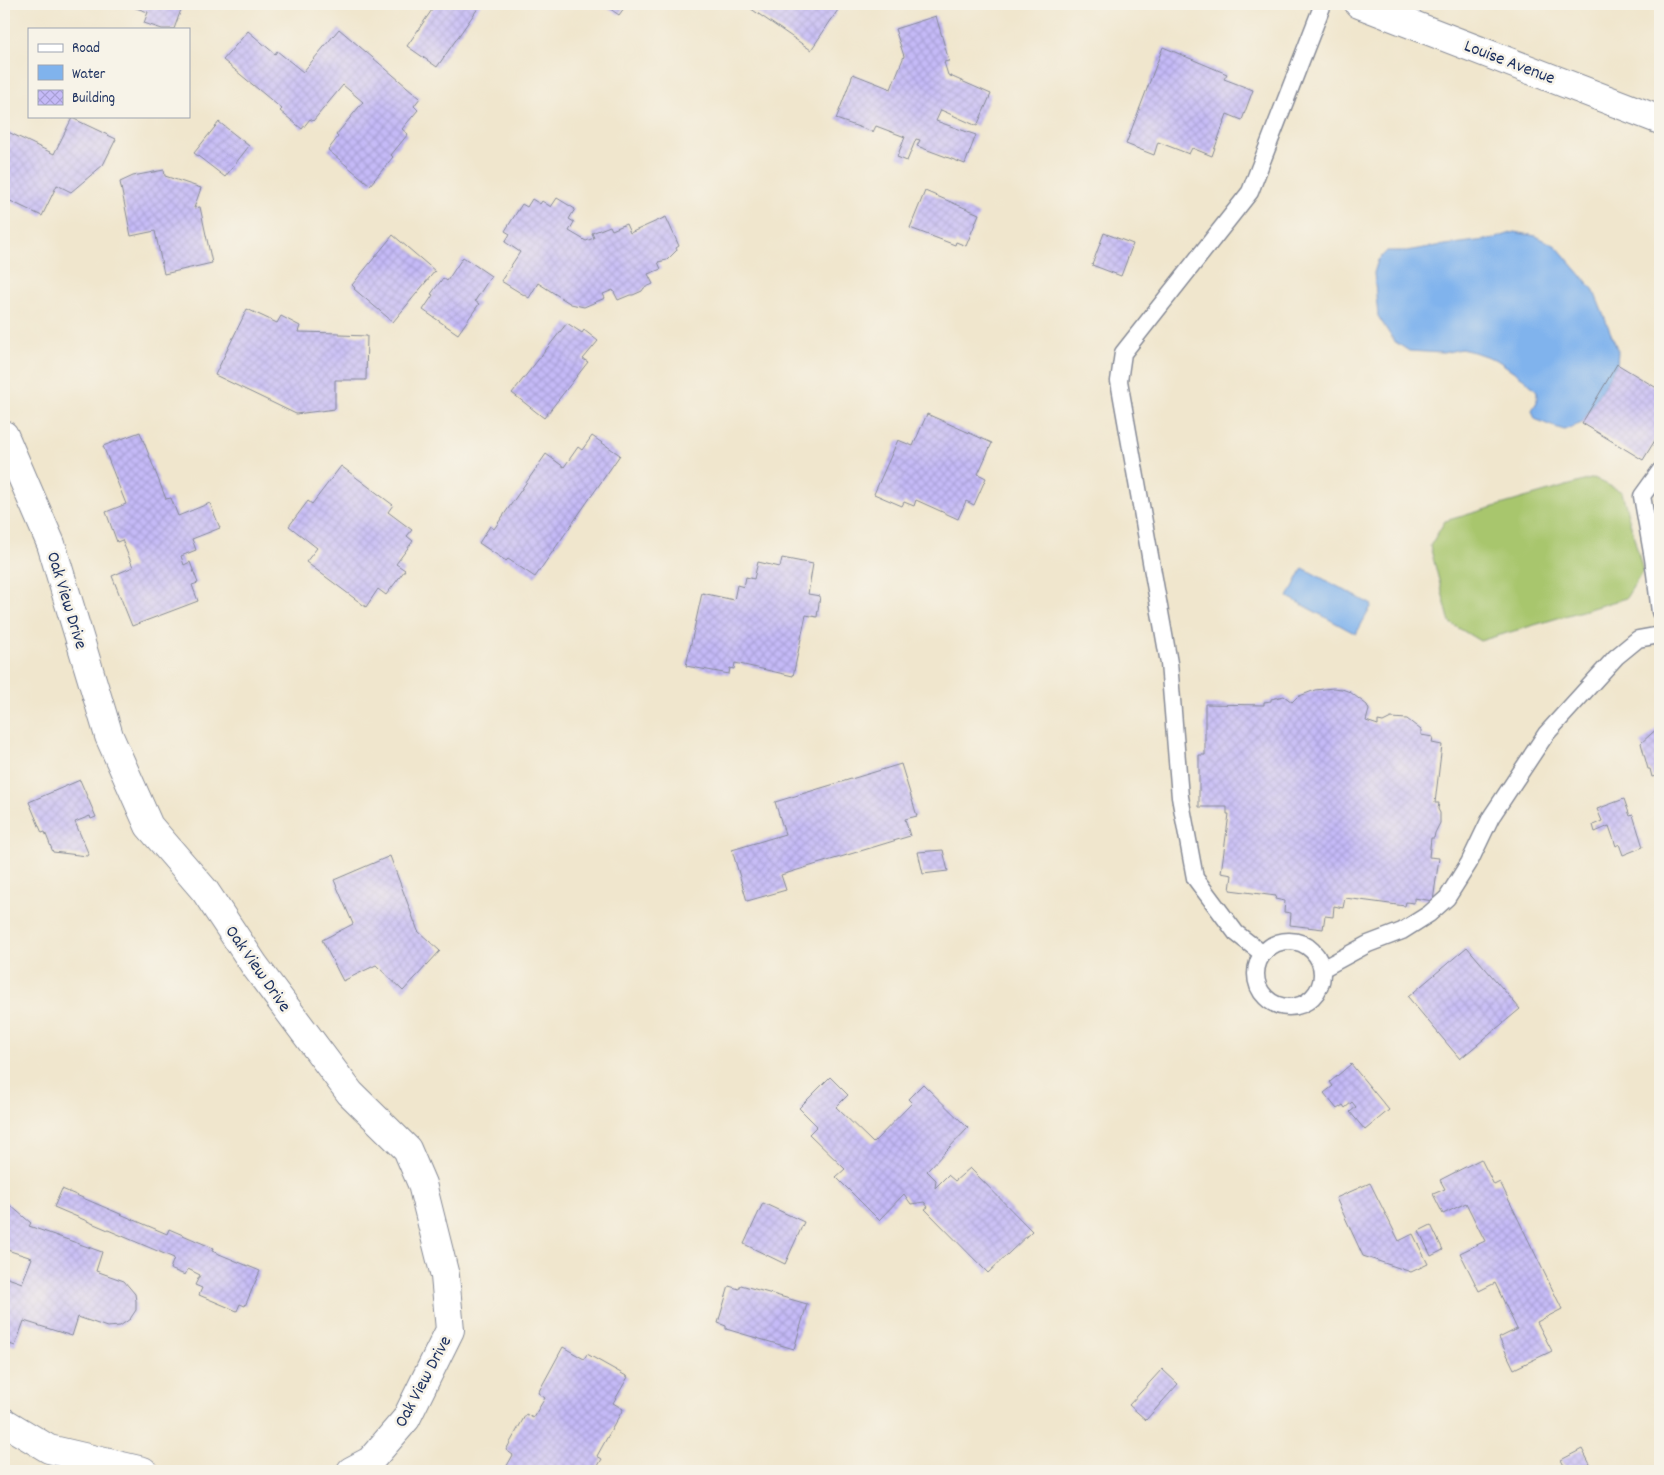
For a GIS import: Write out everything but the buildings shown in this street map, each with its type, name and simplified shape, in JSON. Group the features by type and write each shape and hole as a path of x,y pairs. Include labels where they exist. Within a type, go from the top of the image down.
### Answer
{"street":[{"name":"Louise Avenue","path":"1358,4 1403,12 1660,120"},
{"name":"Oak View Drive","path":"4,435 51,544 109,736 149,826 205,892 255,966 350,1093 407,1149 422,1184 445,1276 450,1330 406,1419 370,1461 351,1471"},
{"path":"4,1422 49,1449 143,1471"}],"lane":[{"path":"1263,954 1236,933 1195,878 1180,797 1169,663 1119,380 1123,352 1250,192 1323,4"},
{"path":"1660,471 1642,496 1660,612"},
{"path":"1322,969 1368,944 1402,931 1429,914 1447,898 1469,863 1491,817 1546,734 1616,657 1638,639 1660,635"},
{"path":"1292,941 1302,943 1312,950 1322,969 1318,990 1302,1004 1292,1006 1281,1006 1268,998 1258,985 1256,975 1257,964 1263,954 1270,946 1280,942 1292,941"}],"green space":[{"path":"1594,478 1622,492 1643,571 1626,598 1480,641 1450,623 1430,546 1445,521"}],"water":[{"path":"1514,232 1536,236 1556,246 1593,289 1618,351 1617,364 1582,423 1564,430 1535,419 1532,410 1537,402 1537,391 1523,378 1497,360 1461,349 1443,353 1409,351 1394,341 1378,316 1374,273 1378,260 1387,251 1407,251 1493,239"},
{"path":"1303,568 1372,605 1356,634 1288,597"}]}
